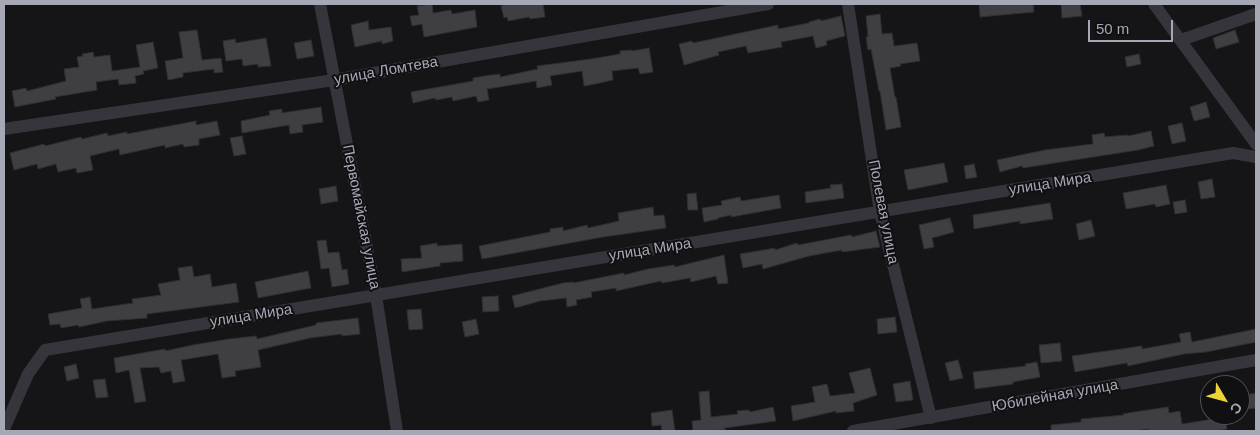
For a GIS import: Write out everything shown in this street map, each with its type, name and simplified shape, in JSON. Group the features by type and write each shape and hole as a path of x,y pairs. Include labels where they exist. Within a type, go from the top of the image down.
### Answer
{"street":[{"name":"Первомайская улица","path":"320,4 376,295 397,431"},
{"name":"улица Ломтева","path":"4,129 334,80 768,4"},
{"name":"Полевая улица","path":"848,4 880,212 931,418"},
{"path":"1154,4 1256,144"},
{"path":"1181,40 1256,14"},
{"name":"улица Мира","path":"4,429 28,374 45,350 1233,153 1256,157"},
{"name":"Юбилейная улица","path":"853,431 1256,360"}],"building":[{"path":"432,4 433,13 451,10 452,14 475,10 477,27 424,37 422,24 412,26 410,16 419,15 417,6"},
{"path":"505,4 543,4 545,17 530,19 529,17 508,21 507,17 504,18 501,6"},
{"path":"979,4 1033,4 1034,12 980,17"},
{"path":"1061,4 1080,4 1082,16 1062,18"},
{"path":"880,14 882,34 892,33 894,46 917,43 920,61 900,64 901,66 890,68 901,127 886,130 871,49 868,50 866,37 868,37 866,16"},
{"path":"841,16 845,36 826,41 827,45 816,48 813,36 781,42 782,47 748,53 746,46 718,52 719,55 684,65 679,44 692,41 693,43 778,25 778,29"},
{"path":"368,21 369,30 391,27 393,41 382,44 382,41 355,47 351,25"},
{"path":"197,30 202,60 221,58 223,72 214,73 214,69 183,73 183,77 168,80 165,61 183,58 179,32"},
{"path":"1235,30 1239,42 1216,49 1213,38"},
{"path":"266,38 271,66 258,67 258,64 243,66 242,59 226,61 223,41 235,39 236,43"},
{"path":"311,40 314,56 297,59 294,43"},
{"path":"153,42 158,68 143,71 144,74 135,76 136,83 119,85 118,79 96,82 97,90 55,97 56,99 15,107 12,91 26,88 27,91 66,81 64,69 79,67 77,57 83,56 82,54 93,52 94,57 110,55 112,71 140,67 136,45"},
{"path":"649,48 653,72 640,74 638,68 612,71 613,80 584,86 582,71 550,76 552,85 537,88 536,81 487,89 489,100 478,102 476,96 453,101 452,97 436,100 435,98 413,103 411,92 473,81 473,78 484,76 500,74 500,77 538,69 537,66 591,59 620,54 620,51"},
{"path":"1139,54 1141,64 1127,67 1125,57"},
{"path":"1206,102 1210,117 1194,121 1190,107"},
{"path":"321,107 323,122 302,125 303,132 290,134 289,125 242,133 241,121 270,115 269,111 282,109 282,113"},
{"path":"196,121 196,125 217,121 220,135 199,139 199,145 184,147 183,144 165,148 165,145 120,155 119,149 90,156 93,170 77,173 76,168 58,172 56,164 38,169 37,164 14,170 10,153 81,137 82,139 107,133 108,136 127,132 127,134"},
{"path":"1182,123 1186,141 1172,144 1168,126"},
{"path":"1151,131 1154,146 1138,150 1023,168 1022,166 1000,172 997,160 1045,150 1093,144 1092,135 1104,133 1105,137 1128,136"},
{"path":"242,136 246,154 234,156 230,138"},
{"path":"944,163 948,182 908,190 904,170"},
{"path":"974,164 977,177 966,179 964,166"},
{"path":"1212,179 1215,197 1201,199 1198,182"},
{"path":"842,184 844,198 806,203 805,192 831,188 830,185"},
{"path":"1166,185 1170,204 1156,207 1155,204 1126,209 1123,193"},
{"path":"336,186 338,201 321,204 319,189"},
{"path":"696,193 698,210 688,210 687,194"},
{"path":"779,195 781,208 731,217 731,215 704,222 702,208 722,205 721,201 740,197 741,201"},
{"path":"1185,200 1187,212 1175,214 1173,202"},
{"path":"1050,203 1053,219 1020,224 1020,221 974,229 973,215"},
{"path":"653,207 654,216 664,215 666,228 603,237 482,259 479,246 550,232 550,229 563,227 563,231 587,225 588,228 619,221 618,213"},
{"path":"950,218 954,232 932,238 934,247 924,249 919,225"},
{"path":"1091,220 1095,236 1079,240 1076,224"},
{"path":"876,231 880,247 842,252 842,250 809,256 763,269 762,264 743,268 740,254 775,248 775,250 797,243 798,245 851,235 852,237"},
{"path":"326,240 328,253 339,252 342,270 347,269 349,284 332,287 329,268 321,269 317,241"},
{"path":"437,243 437,246 462,244 463,261 440,263 440,266 402,272 401,259 422,258 420,246"},
{"path":"724,255 728,283 718,284 716,276 691,282 690,278 662,283 661,281 616,291 616,288 591,292 592,297 576,300 577,305 567,307 566,298 540,301 515,308 512,296 563,283 573,283 624,273 624,275 674,265 675,267"},
{"path":"192,266 194,277 210,274 212,287 236,283 239,302 147,314 147,318 107,321 79,327 78,325 61,328 60,324 50,325 48,314 82,308 80,299 90,297 92,309 133,303 132,299 161,295 158,284 180,280 178,268"},
{"path":"308,271 311,288 258,298 255,282"},
{"path":"498,296 499,311 483,312 482,297"},
{"path":"421,309 423,329 409,330 407,310"},
{"path":"895,317 897,332 878,334 877,319"},
{"path":"358,318 360,334 310,338 258,350 261,367 235,371 236,376 222,378 218,354 181,360 185,381 173,383 171,371 161,373 159,367 140,368 146,401 135,403 129,370 116,373 114,358 229,339 256,336 257,339 316,325 316,323"},
{"path":"476,319 479,334 465,337 462,322"},
{"path":"1256,329 1256,342 1128,366 1127,363 1075,372 1072,356 1142,346 1142,349 1181,342 1179,334 1190,332 1192,342"},
{"path":"1060,343 1062,361 1041,363 1039,345"},
{"path":"958,360 963,378 950,381 945,363"},
{"path":"1037,362 1040,377 1013,382 1013,384 975,389 973,372 1026,366 1025,364"},
{"path":"76,364 79,378 67,381 64,367"},
{"path":"870,368 877,395 853,403 854,411 836,413 836,411 793,421 791,406 815,402 812,387 827,384 830,396 855,393 849,373"},
{"path":"105,379 108,397 96,398 93,380"},
{"path":"910,381 913,400 896,402 893,384"},
{"path":"709,391 711,417 738,414 737,411 749,410 750,412 773,407 776,421 725,428 725,430 693,431 692,421 701,420 699,392"},
{"path":"1256,393 1256,408 1250,409 1250,394"},
{"path":"1168,407 1169,413 1180,411 1182,424 1200,421 1200,425 1226,425 1227,429 1214,431 1148,431 1148,429 1132,431 1051,431 1051,425 1081,422 1081,419"},
{"path":"672,410 675,431 662,431 661,425 652,426 651,413"}]}
